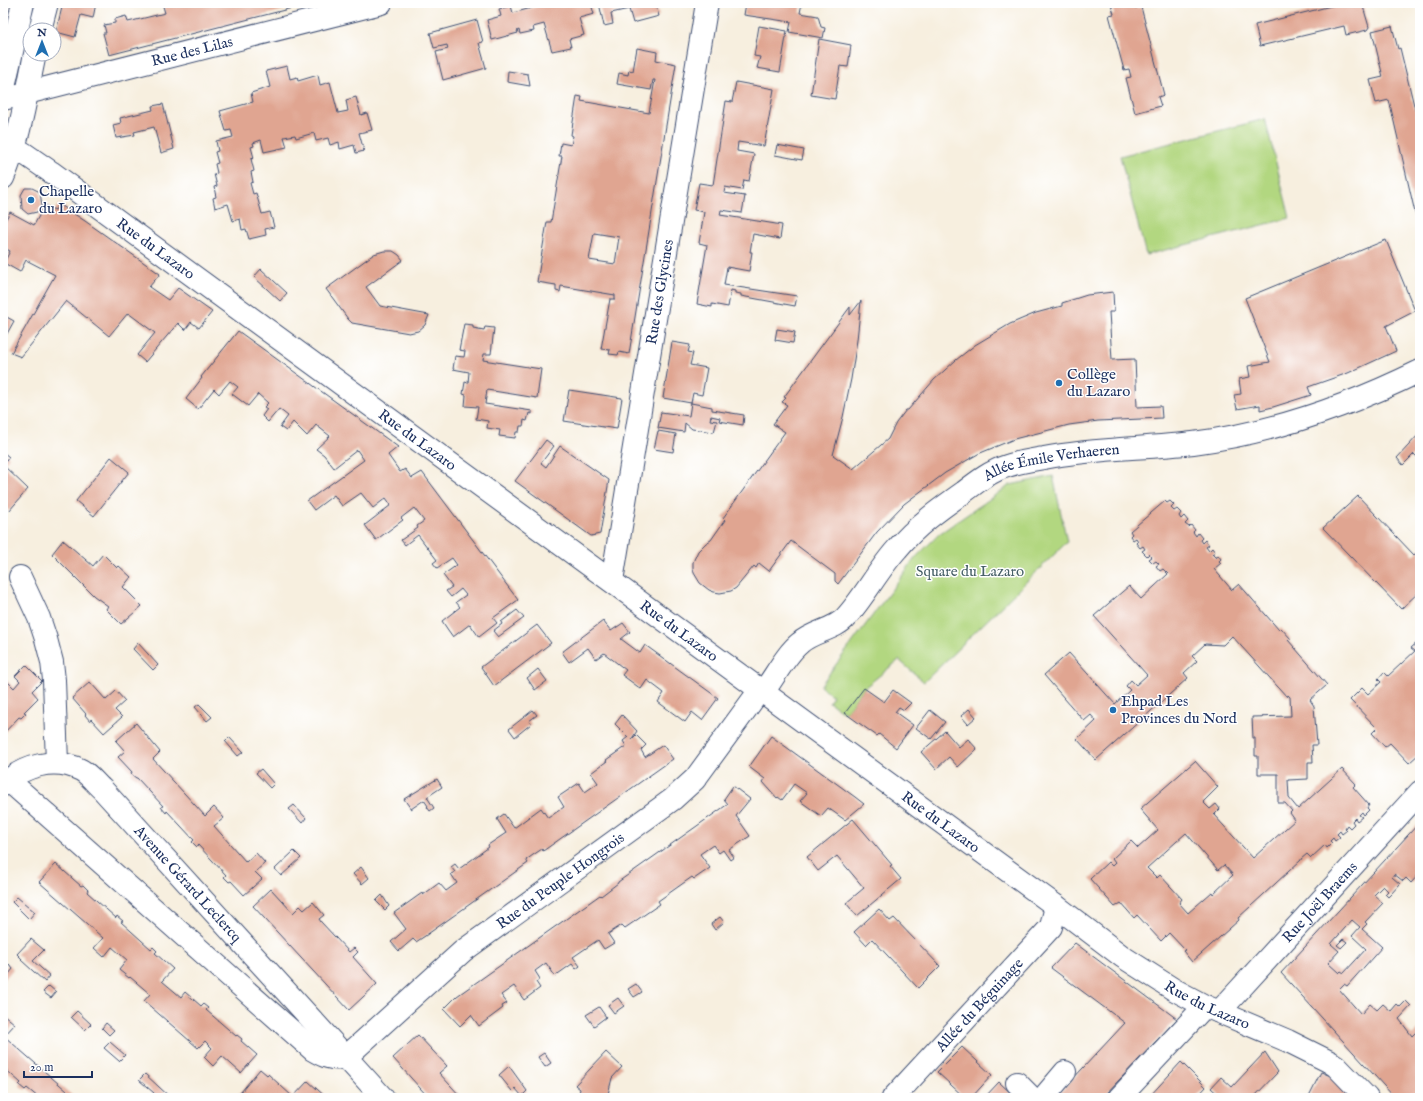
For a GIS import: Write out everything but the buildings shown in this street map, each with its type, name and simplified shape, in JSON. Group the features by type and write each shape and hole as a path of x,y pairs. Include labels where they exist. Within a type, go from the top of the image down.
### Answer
{"street":[{"path":"3,91 23,3"},
{"path":"42,22 47,3"},
{"name":"Rue des Lilas","path":"3,99 381,3"},
{"name":"Rue des Glycines","path":"612,581 708,3"},
{"path":"3,178 10,163 9,145 26,94 33,62"},
{"name":"Rue du Lazaro","path":"9,145 51,172 1138,967 1173,989 1212,1009 1323,1057 1336,1066 1367,1098"},
{"name":"Allée Émile Verhaeren","path":"761,691 798,644 813,634 831,627 846,618 896,550 913,532 934,513 1004,466 1076,452 1192,443 1246,433 1300,419 1338,406 1420,371"},
{"path":"20,577 39,618 52,662 57,763"},
{"name":"Rue du Peuple Hongrois","path":"346,1057 463,951 686,789 761,691"},
{"name":"Avenue Gérard Leclercq","path":"346,1057 335,1059 313,1050 5,782 18,773 39,765 57,763 65,764 82,771 98,785 346,1057 382,1098"},
{"name":"Rue Joël Braems","path":"1119,1098 1212,1009 1420,792"},
{"name":"Allée du Béguinage","path":"893,1098 1051,927 1056,906"},
{"path":"1043,1098 1065,1072"},
{"path":"1017,1083 1032,1098"}],"green space":[{"path":"1265,119 1290,218 1146,255 1120,156"},
{"name":"Square du Lazaro","path":"1053,476 1067,542 924,682 899,660 864,688 845,713 829,702 833,696 820,686 916,557 939,534 1010,485"}],"place":[{"name":"Chapelle du Lazaro","path":"31,200"},
{"name":"Collège du Lazaro","path":"1059,383"},
{"name":"Ehpad Les Provinces du Nord","path":"1113,710"}]}
